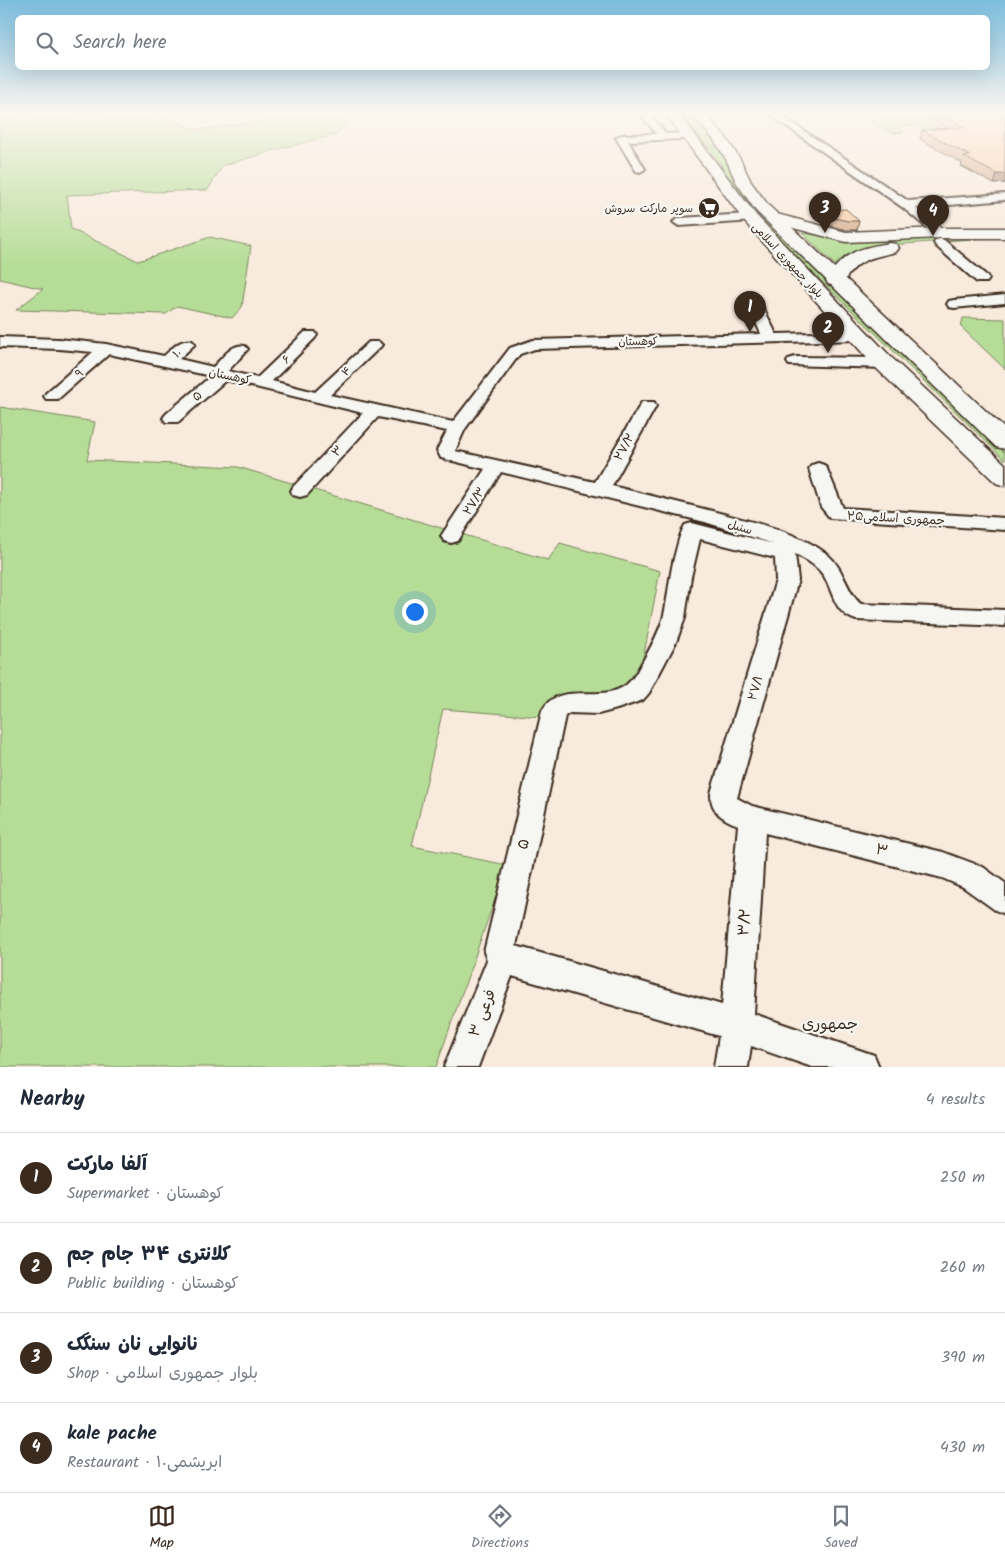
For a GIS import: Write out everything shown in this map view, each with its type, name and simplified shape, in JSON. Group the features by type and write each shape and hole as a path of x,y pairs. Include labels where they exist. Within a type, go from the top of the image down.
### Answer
{"main road":[{"name":"بلوار جمهوری اسلامی","path":"708,164 750,218 858,336 1005,478"},
{"name":"بلوار جمهوری اسلامی","path":"736,164 753,196 773,218 834,280 1005,442"},
{"path":"773,218 846,237 986,240 1005,233"},
{"path":"834,280 849,260 865,252 940,238"}],"street":[{"path":"637,164 640,169"},
{"path":"846,164 906,205 982,279"},
{"path":"906,205 1005,197"},
{"path":"679,222 750,218"},
{"path":"954,304 1005,299"},
{"path":"758,311 770,338"},
{"name":"۶","path":"261,383 310,335"},
{"name":"کوهستان","path":"447,454 446,450 457,428 515,351 533,345 858,336"},
{"name":"کوهستان","path":"0,342 59,344 167,361 374,411 457,428"},
{"name":"۱۰","path":"167,361 187,344"},
{"name":"۴","path":"319,397 374,345"},
{"name":"۵","path":"172,418 220,373 240,349"},
{"name":"۹","path":"52,396 106,350"},
{"path":"795,362 884,363"},
{"name":"۲۷/۲","path":"601,489 648,406"},
{"name":"۳","path":"300,491 374,411"},
{"name":"سنبل","path":"447,454 601,489 694,513 784,547 810,553 824,563 834,575 845,603 856,612 1005,618"},
{"name":"۲۷/۳","path":"451,536 496,466"},
{"name":"جمهوری اسلامی۲۵","path":"818,469 831,507 837,514 1005,524"},
{"name":"۵","path":"503,958 499,952 499,945 554,711 566,703 598,704 617,699 634,693 641,686 665,642 674,618 680,577 692,530 784,547"},
{"name":"۲۷/۱","path":"752,818 730,810 723,798 788,580 784,547"},
{"name":"۳","path":"752,818 943,865 973,876 1005,900"},
{"name":"۳/۲","path":"732,1067 737,1025 752,818"},
{"path":"503,958 737,1025 862,1067"},
{"name":"فرعی ۳","path":"461,1067 503,958"}],"green space":[{"path":"0,164 229,164 222,166 208,190 67,195 71,229 138,261 210,237 251,246 242,307 232,318 177,306 166,314 16,310 43,289 0,279"},
{"path":"721,164 729,164 744,194 925,376 1005,453 1005,460 802,262 744,202 726,177"},
{"path":"802,233 856,241 987,238 890,245 860,251 835,265"},
{"path":"963,318 1005,319 1005,369 961,327"},
{"path":"0,407 95,422 87,460 238,467 548,560 560,543 660,571 641,670 619,694 554,718 443,709 412,846 507,865 436,1067 0,1067"}],"building":[{"path":"977,164 1005,164 1005,174 997,174"},
{"path":"846,209 859,221 848,221 830,217 824,210"}],"place":[{"name":"سوپر مارکت سروش","path":"709,208"},
{"name":"نانوایی نان سنگک","path":"825,233"},
{"name":"kale pache","path":"933,236"},
{"name":"آلفا مارکت","path":"750,332"},
{"name":"کلانتری ۳۴ جام جم","path":"828,353"}],"district":[{"name":"جمهوری","path":"830,1023"}]}
